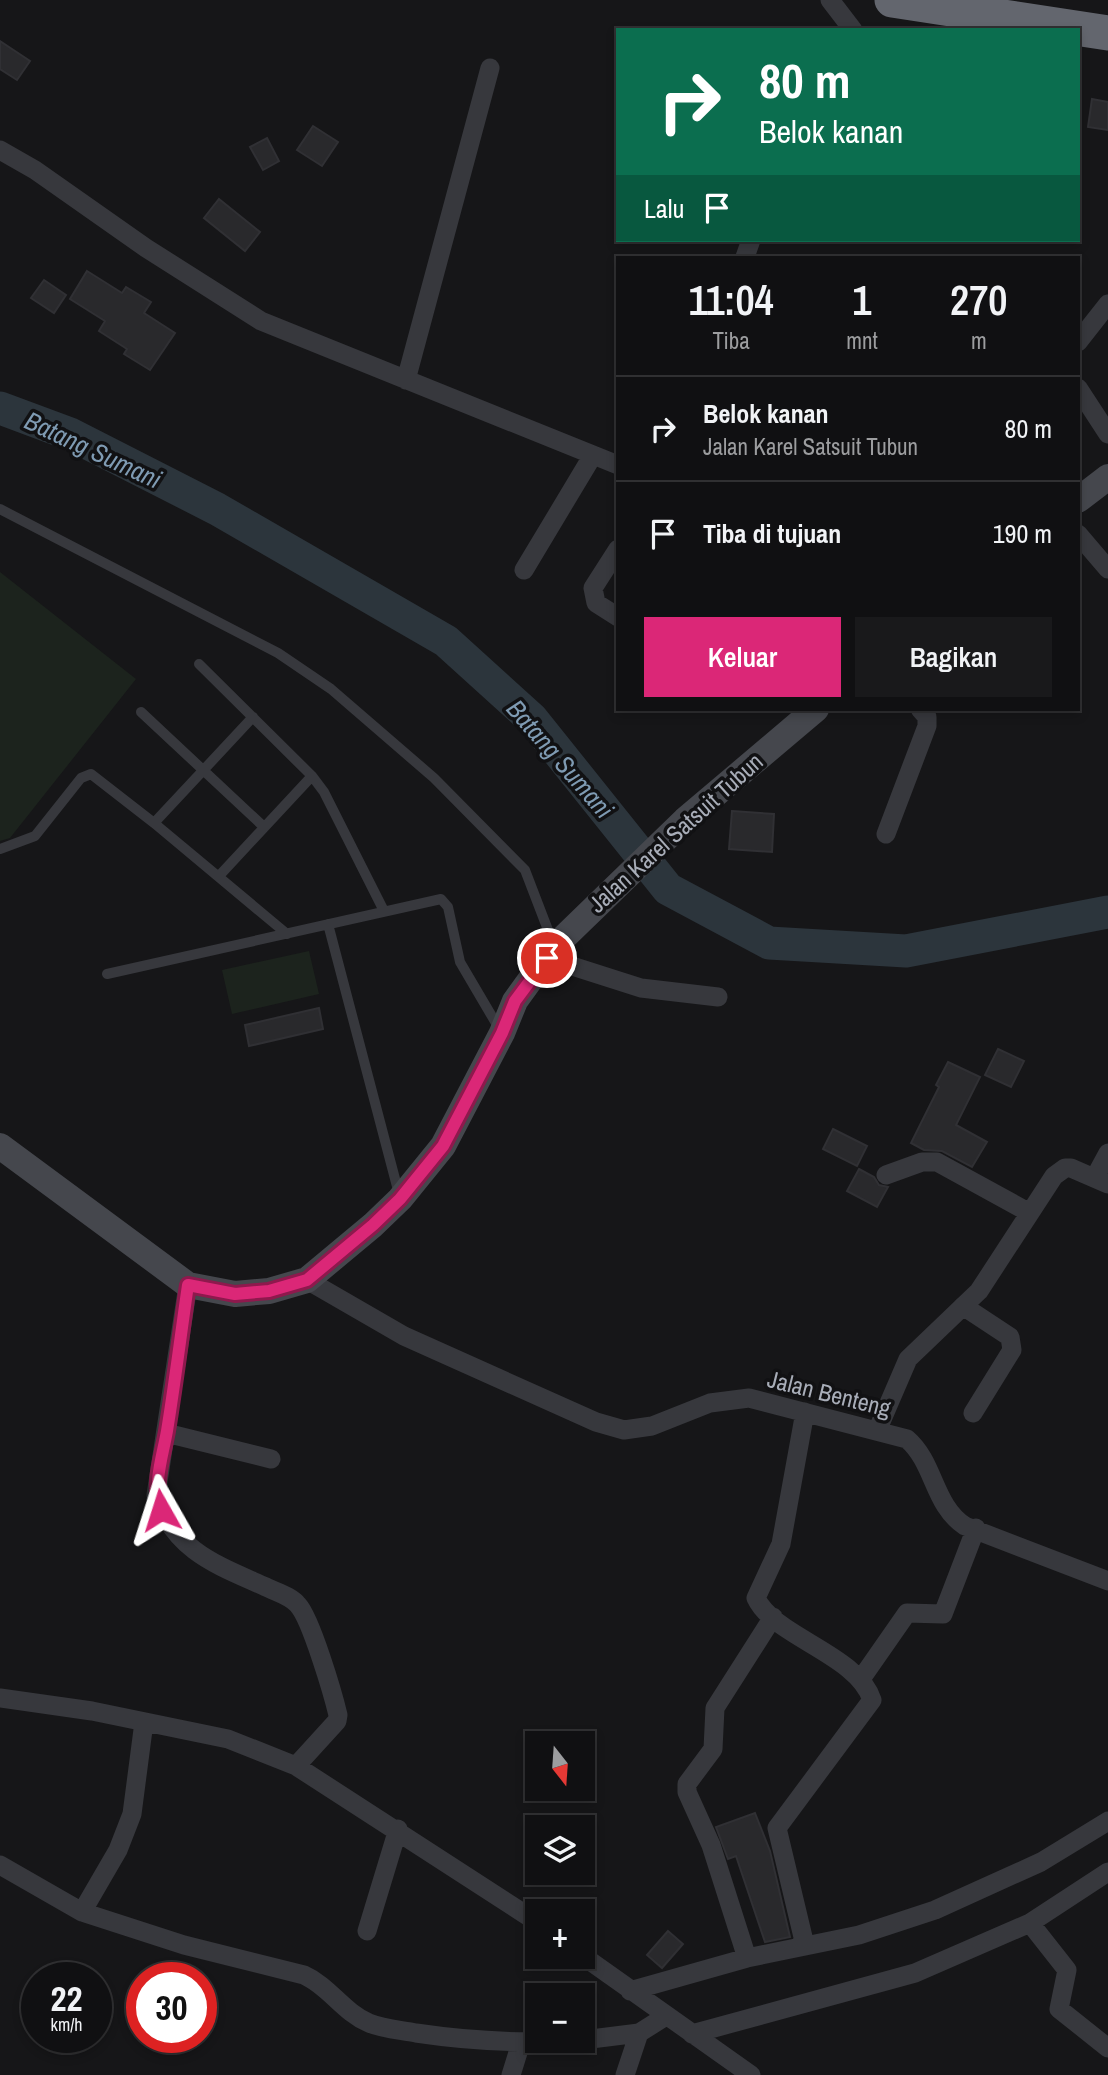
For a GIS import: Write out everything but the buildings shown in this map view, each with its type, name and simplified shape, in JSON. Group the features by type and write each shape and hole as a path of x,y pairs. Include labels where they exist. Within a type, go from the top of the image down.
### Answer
{"highway":[{"path":"892,0 1004,24 1050,28"},
{"path":"1080,31 1108,33"}],"street":[{"path":"830,0 851,28"},
{"path":"406,380 490,68"},
{"path":"0,150 35,170 248,315 616,464"},
{"path":"1080,339 1108,304"},
{"path":"1080,391 1108,434"},
{"path":"524,570 593,455"},
{"path":"1080,498 1108,477"},
{"path":"1080,536 1108,569"},
{"path":"616,552 593,588 596,603 616,616"},
{"name":"Jalan Karel Satsuit Tubun","path":"0,1146 188,1285 235,1294 269,1291 307,1280 400,1199 443,1146 502,1033 515,1001 550,952 593,906 685,820 814,711"},
{"path":"886,834 928,726 927,717 922,711"},
{"path":"550,952 641,988 718,997"},
{"path":"877,1431 908,1359 979,1291 1059,1171 1071,1168 1102,1180 1108,1153"},
{"path":"886,1175 922,1162 937,1162 1030,1213"},
{"name":"Jalan Benteng","path":"307,1280 404,1336 596,1422 624,1430 652,1426 710,1403 749,1398 907,1439 919,1450 952,1517 965,1526 1108,1581"},
{"path":"188,1285 156,1495 168,1524 201,1556 293,1600 305,1616 338,1715 337,1721 296,1766"},
{"path":"963,1306 1010,1337 1012,1342 1012,1350 973,1413"},
{"path":"802,1945 803,1937 776,1828 871,1704 872,1696 861,1679 773,1617 758,1603 756,1594 781,1544 805,1412"},
{"path":"166,1433 271,1459"},
{"path":"861,1679 907,1613 943,1614 976,1528"},
{"path":"747,1958 711,1845 687,1792 687,1784 713,1749 715,1707 773,1617"},
{"path":"0,1698 92,1711 228,1739 296,1766 398,1829 525,1914"},
{"path":"82,1912 117,1850 132,1814 144,1722"},
{"path":"630,1991 747,1958 859,1935 935,1910 1041,1862 1108,1821"},
{"path":"368,1931 398,1829"},
{"path":"0,1865 82,1912 184,1945 304,1975 318,1981 343,2006 369,2023 443,2037 525,2043"},
{"path":"692,2035 915,1973 1030,1923 1108,1872"},
{"path":"1030,1923 1067,1970 1059,2009 1108,2048"},
{"path":"595,1965 751,2075"},
{"path":"595,2038 639,2033 666,2016"},
{"path":"625,2075 639,2033"},
{"path":"511,2075 521,2043"}],"lane":[{"path":"0,509 278,653 331,689 434,778 525,870 542,907 550,952"},
{"path":"199,664 312,776 330,800 384,911"},
{"path":"141,712 264,827"},
{"path":"154,823 253,717"},
{"path":"0,849 35,836 81,778 91,774 287,934"},
{"path":"219,876 312,776"},
{"path":"107,974 437,899 445,900 460,962 502,1033"},
{"path":"328,924 400,1199"}],"shaded area":[{"path":"0,572 136,679 10,838 0,841"},
{"path":"309,951 319,994 232,1014 222,970"}],"waterway":[{"name":"Batang Sumani","path":"0,408 70,434 217,509 446,641 532,719 668,889 769,943 906,951 1108,912"}],"route":[{"path":"161,1510 156,1495 156,1481 166,1433 188,1285 235,1294 269,1291 307,1280 373,1225 400,1199 443,1146 502,1033 515,1001 547,958"}]}
